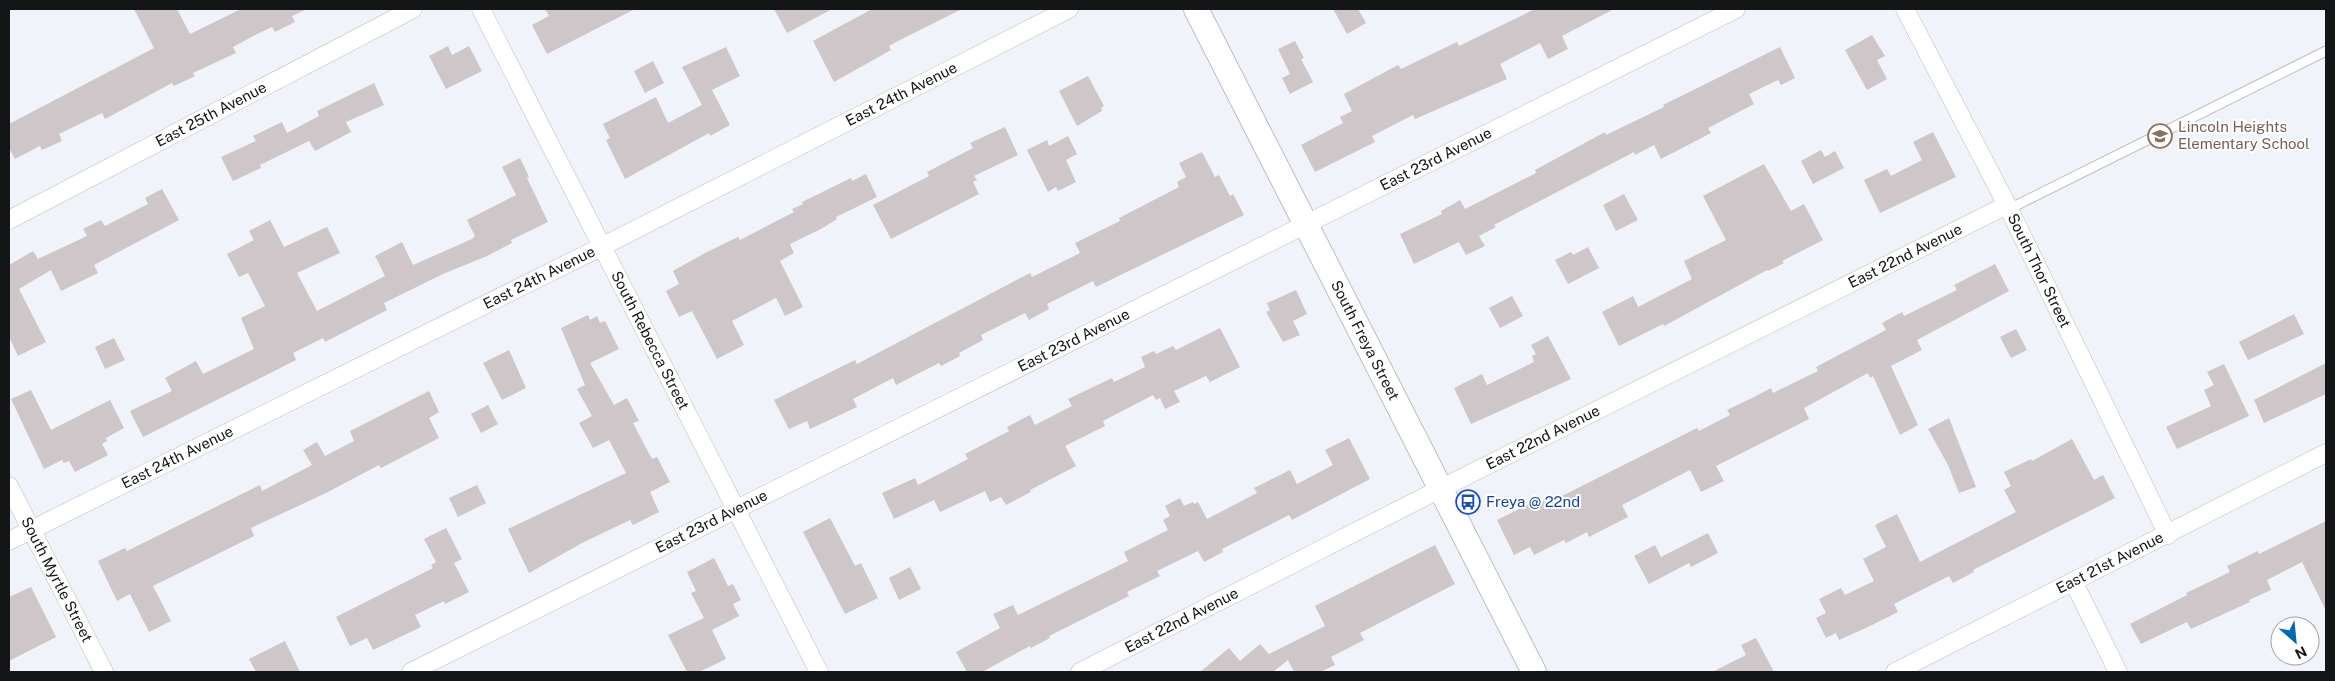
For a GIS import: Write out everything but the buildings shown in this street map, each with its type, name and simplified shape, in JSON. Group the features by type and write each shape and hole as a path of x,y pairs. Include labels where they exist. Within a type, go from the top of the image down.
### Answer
{"main road":[{"name":"South Freya Street","path":"1196,9 1534,672"}],"street":[{"name":"East 25th Avenue","path":"9,220 414,9"},
{"name":"South Rebecca Street","path":"481,9 819,672"},
{"name":"East 24th Avenue","path":"9,541 601,246 1069,9"},
{"name":"East 23rd Avenue","path":"411,672 1736,9"},
{"name":"South Thor Street","path":"1905,9 2008,207 2168,535"},
{"name":"East 22nd Avenue","path":"1080,672 1440,488 2008,207"},
{"name":"East 21st Avenue","path":"1894,672 2074,583 2326,453"},
{"name":"South Myrtle Street","path":"9,486 104,672"},
{"path":"2074,583 2118,672"}],"lane":[{"path":"2008,207 2326,51"}],"place":[{"name":"Lincoln Heights Elementary School","path":"2160,136"},
{"name":"Freya @ 22nd","path":"1468,502"}]}
